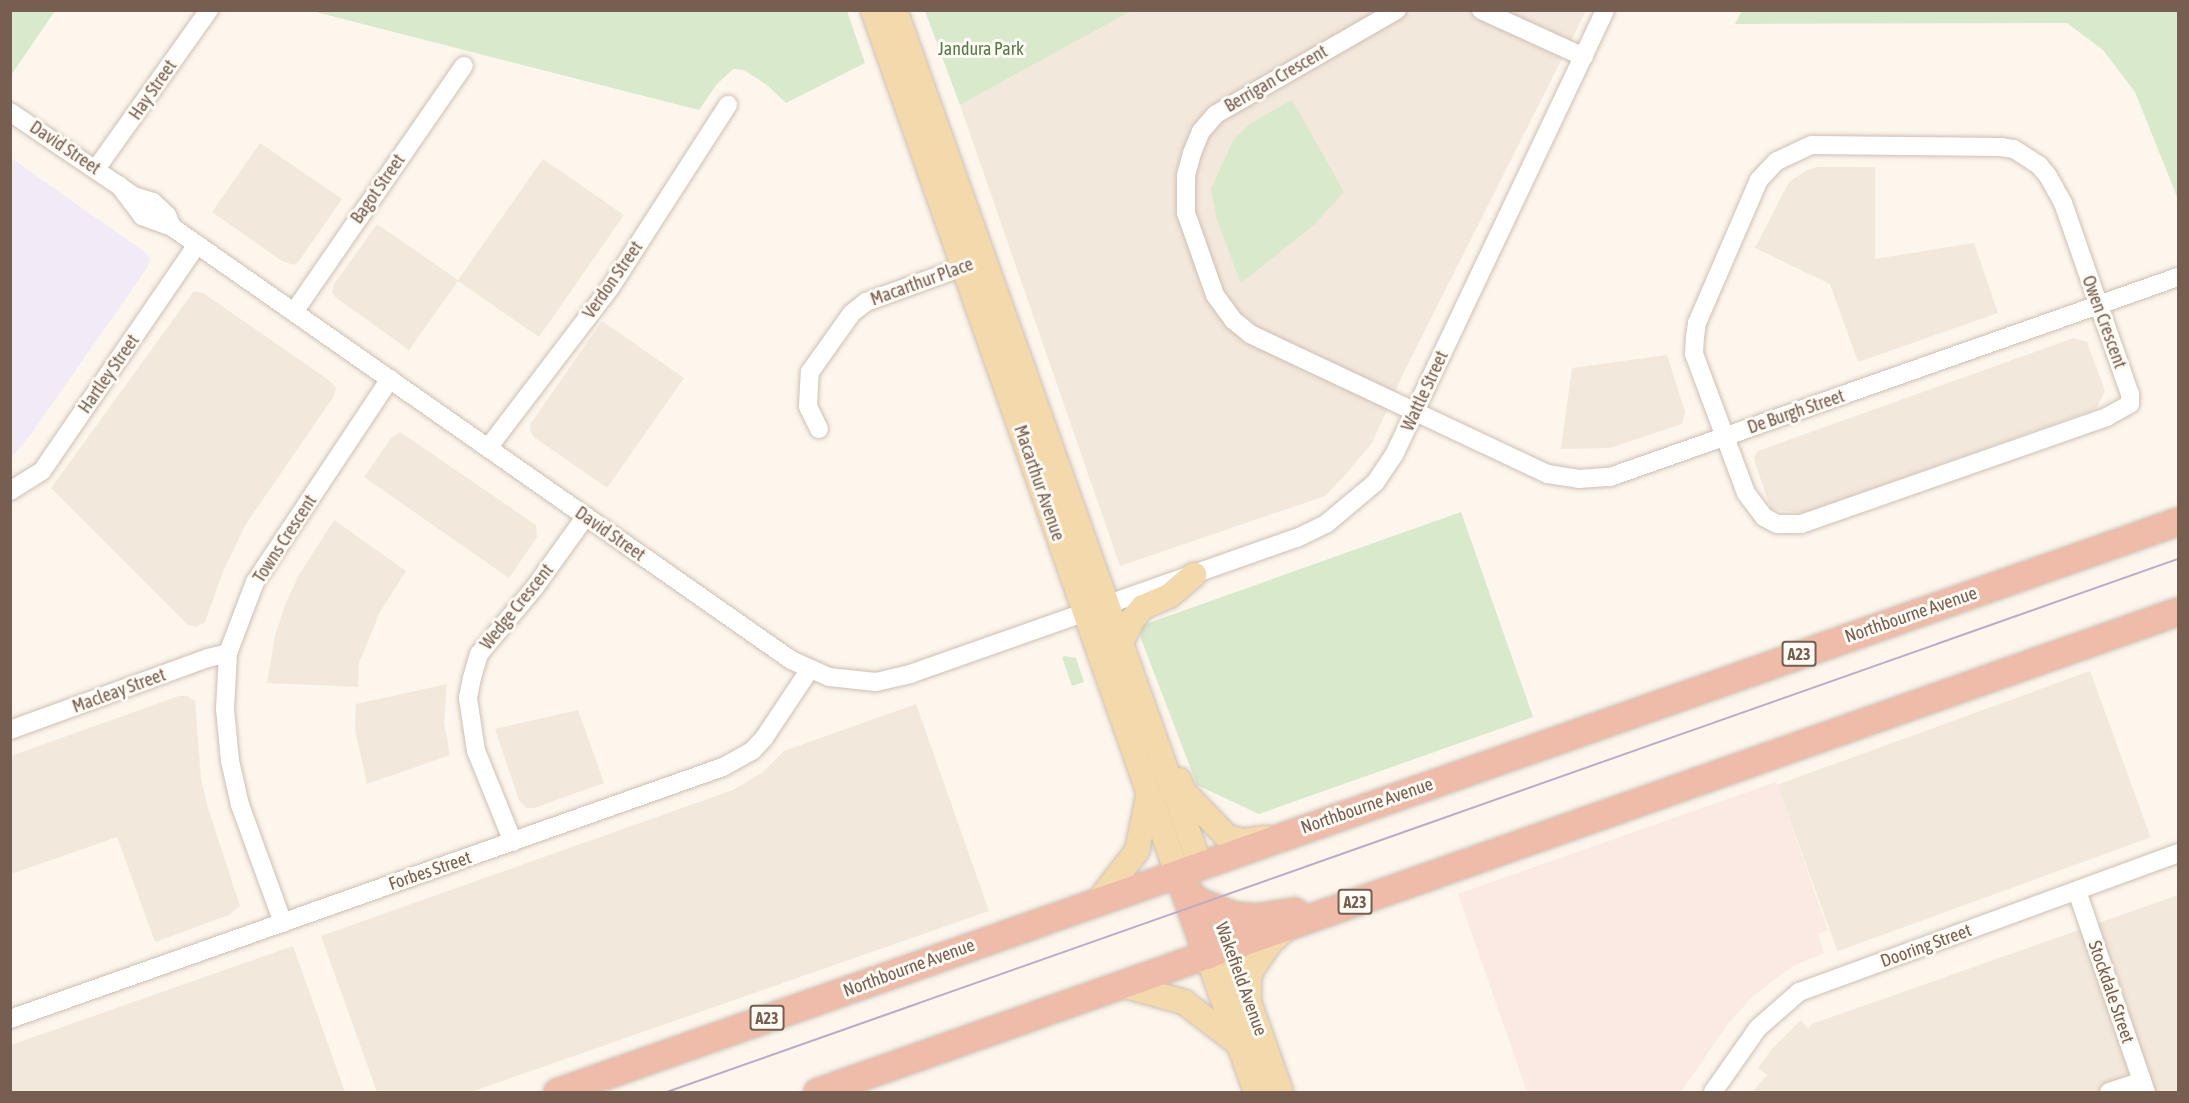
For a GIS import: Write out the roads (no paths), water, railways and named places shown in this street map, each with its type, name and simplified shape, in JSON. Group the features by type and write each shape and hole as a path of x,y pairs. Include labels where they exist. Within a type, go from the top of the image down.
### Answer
{"highway":[{"name":"Northbourne Avenue","path":"557,1092 1099,900 1187,874 1282,836 2178,521"},
{"name":"A23","path":"817,1092 2178,610"},
{"path":"1187,874 1198,901 1216,910 1250,917 1347,905"},
{"name":"Macarthur Avenue","path":"1187,874 1218,950"},
{"name":"Wakefield Avenue","path":"1216,910 1218,950"}],"main road":[{"name":"Macarthur Avenue","path":"887,17 975,263 1094,611 1149,793 1187,874"},
{"path":"1120,642 1132,620 1143,607 1169,596 1194,575"},
{"name":"Macarthur Avenue","path":"1094,611 1120,642 1150,725 1187,874"},
{"path":"1150,725 1174,768 1184,792 1227,837 1244,841 1282,836"},
{"path":"1099,900 1137,851 1149,793"},
{"path":"1249,1001 1249,976 1254,966 1270,943 1289,925"},
{"name":"Wakefield Avenue","path":"1218,950 1249,1001 1281,1092"},
{"name":"Wakefield Avenue","path":"1218,950 1239,1044 1256,1092"},
{"path":"1122,985 1184,1002 1239,1044"}],"street":[{"name":"Hay Street","path":"96,169 209,10"},
{"name":"Berrigan Crescent","path":"1397,10 1216,114 1201,131 1192,153 1186,176 1186,213 1215,295 1233,320 1250,334 1415,411"},
{"path":"1481,10 1584,57"},
{"name":"Wattle Street","path":"1094,611 1326,525 1375,483 1394,455 1605,10"},
{"name":"Bagot Street","path":"294,312 464,66"},
{"name":"Verdon Street","path":"488,448 610,288 728,105"},
{"name":"David Street","path":"10,112 134,196 153,202 167,215 172,227 197,245 791,660 810,669 844,680 876,682 910,674 1094,611"},
{"name":"Owen Crescent","path":"1825,145 1984,146 2014,149 2020,152 2039,165 2056,187 2099,305 2130,394 2130,404 2107,417 1788,526 1764,517 1746,493 1694,354 1697,323 1759,180 1777,161 1801,149 1825,145"},
{"name":"Hartley Street","path":"10,491 42,471 197,245"},
{"name":"Macarthur Place","path":"819,429 808,406 810,372 852,313 866,302 975,263"},
{"name":"De Burgh Street","path":"1415,411 1548,474 1580,478 1610,477 2178,277"},
{"name":"Towns Crescent","path":"283,923 240,805 230,761 225,709 228,654 255,582 390,380"},
{"name":"Wedge Crescent","path":"513,842 476,751 468,698 472,678 479,654 535,587 586,516"},
{"name":"Macleay Street","path":"10,730 208,658 228,654"},
{"name":"Forbes Street","path":"10,1020 255,931 723,767 752,751 810,669"},
{"name":"Dooring Street","path":"1713,1092 1758,1028 1799,992 2178,853"},
{"name":"Stockdale Street","path":"2077,891 2144,1087"},
{"path":"2109,1092 2144,1087"}],"tram line":[{"path":"667,1092 2178,559"}],"park label":[{"name":"Jandura Park","path":"981,49"}]}
